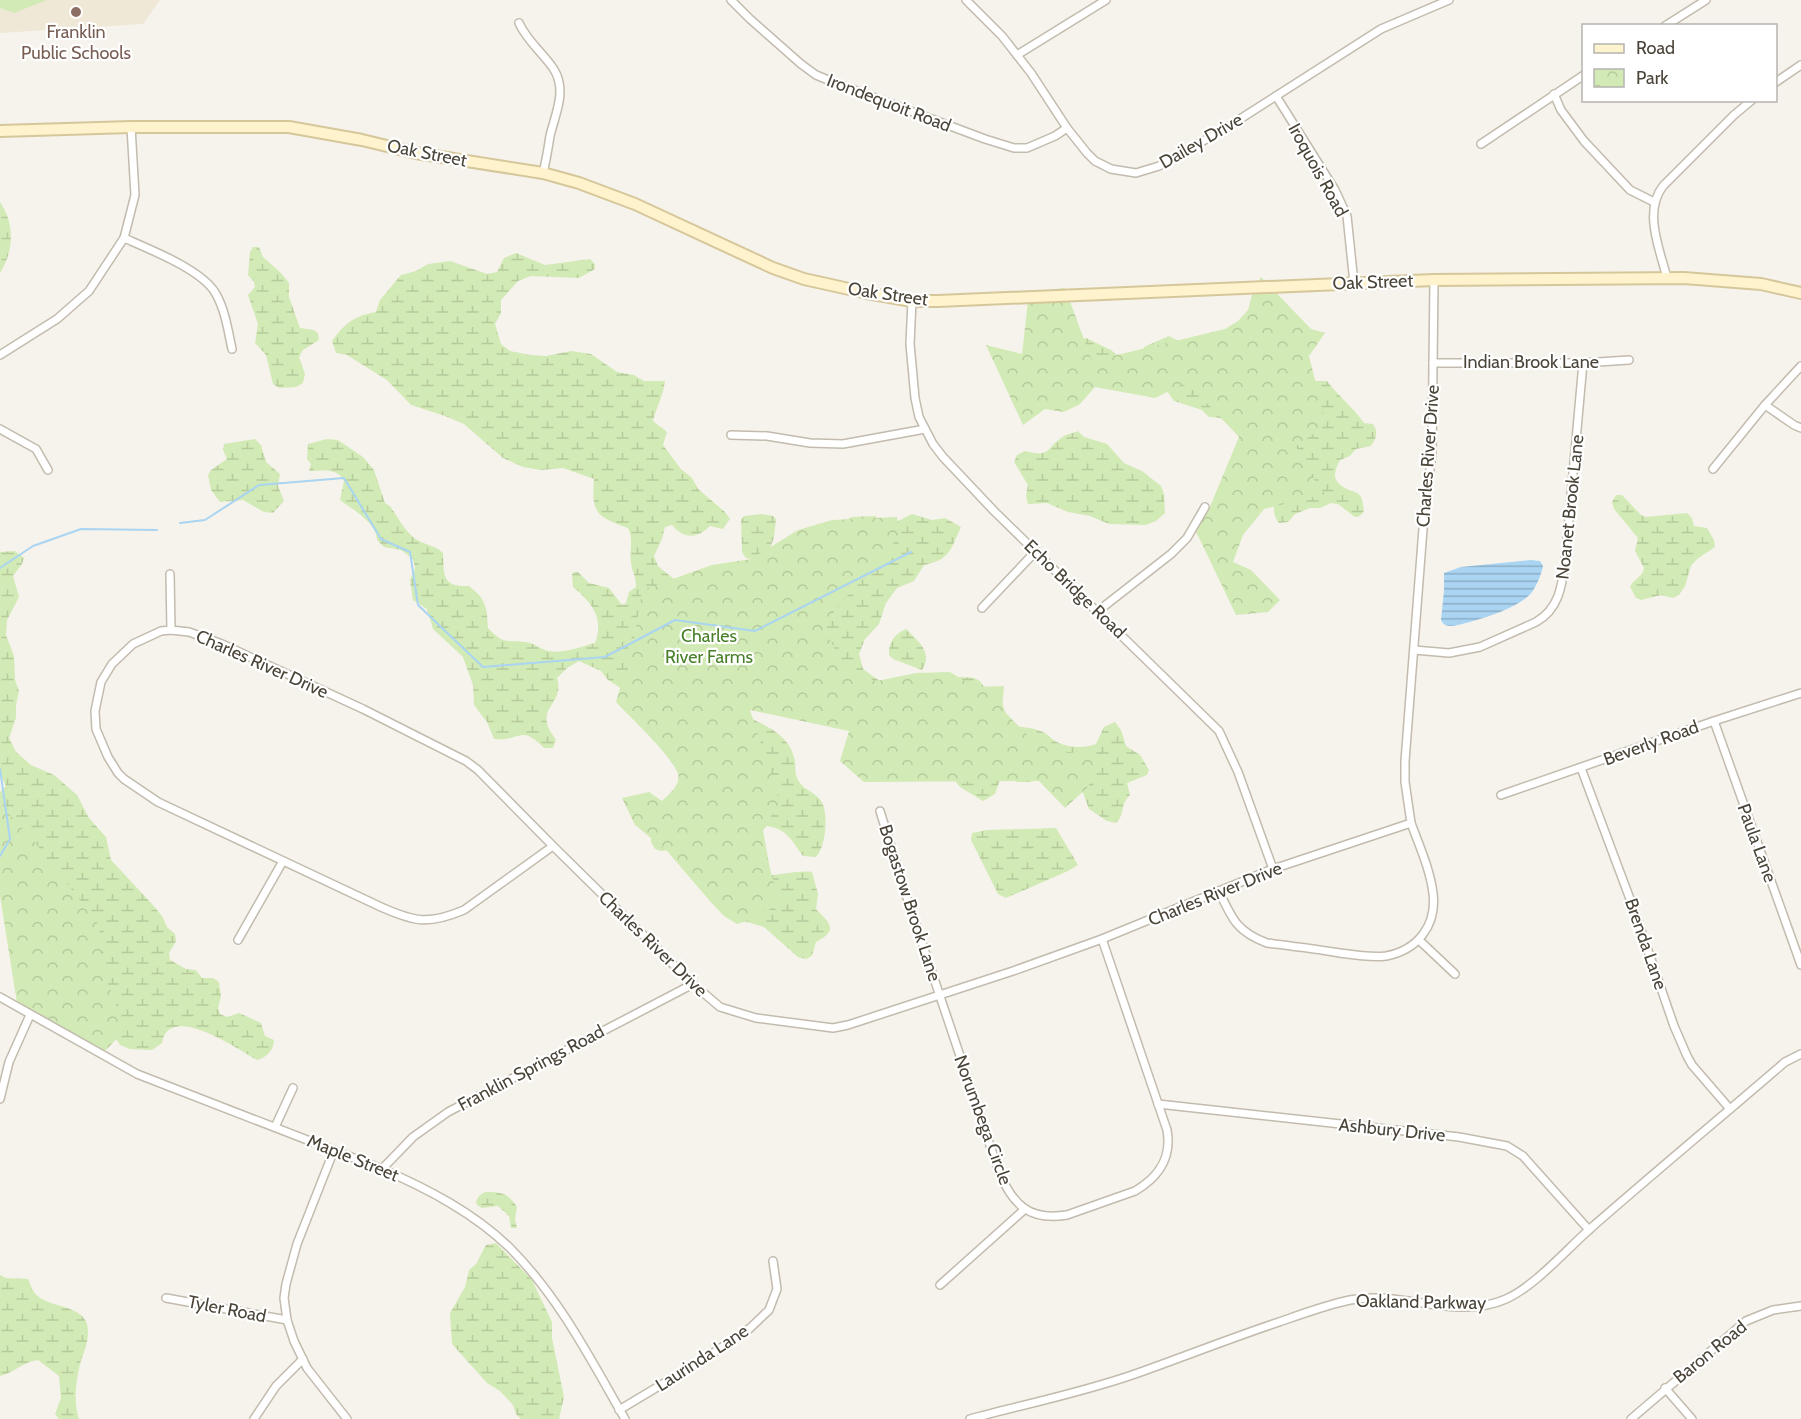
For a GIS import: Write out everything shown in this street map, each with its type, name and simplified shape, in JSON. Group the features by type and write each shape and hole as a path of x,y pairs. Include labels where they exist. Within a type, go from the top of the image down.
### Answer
{"main road":[{"name":"Oak Street","path":"0,130 289,127 362,140 416,153 543,173 579,183 634,204 773,268 830,285 912,300 938,302 1434,280 1667,278 1761,284 1801,293"}],"street":[{"name":"Irondequoit Road","path":"731,0 801,64 816,75 838,84 1014,148 1028,148 1067,128"},
{"name":"Dailey Drive","path":"966,0 1002,36 1067,128 1095,160 1111,169 1136,173 1159,166 1276,96 1381,29 1449,0"},
{"path":"1017,55 1106,0"},
{"path":"1668,24 1706,0"},
{"path":"519,23 530,42 554,70 560,88 557,114 543,173"},
{"path":"1777,81 1801,65"},
{"path":"1481,144 1582,76"},
{"path":"1554,94 1561,110 1584,141 1630,190 1654,202"},
{"name":"Iroquois Road","path":"1276,96 1335,190 1347,216 1354,283"},
{"path":"1667,278 1654,225 1656,194 1750,102"},
{"path":"0,355 57,319 89,291 124,238 135,195 131,127"},
{"path":"124,238 174,261 202,278 215,292 222,308 232,348"},
{"name":"Charles River Drive","path":"553,846 464,910 428,921 410,920 152,798 124,780 108,757 96,729 95,711 100,682 112,664 133,644 161,631 189,632 222,644 452,753 478,770 693,984 720,1007 756,1018 834,1028 1102,939 1273,869 1411,823 1406,761 1424,516 1432,453 1434,280"},
{"name":"Echo Bridge Road","path":"912,300 910,344 912,374 915,398 925,429 943,457 1219,731 1238,772 1273,869"},
{"name":"Indian Brook Lane","path":"1433,363 1583,363 1629,360"},
{"name":"Noanet Brook Lane","path":"1414,650 1449,653 1480,647 1536,622 1552,608 1562,586 1583,363"},
{"path":"1713,469 1801,366"},
{"path":"1766,405 1801,428"},
{"path":"0,429 36,449 48,470"},
{"path":"731,435 767,436 810,443 843,444 925,429"},
{"path":"1098,611 1171,554 1186,538 1205,507"},
{"path":"982,608 1036,551"},
{"path":"170,574 171,630"},
{"name":"Beverly Road","path":"1501,795 1801,693"},
{"name":"Paula Lane","path":"1714,721 1801,965"},
{"name":"Brenda Lane","path":"1581,768 1674,1026 1687,1056 1730,1109"},
{"name":"Bogastow Brook Lane","path":"880,811 939,995"},
{"path":"1220,891 1231,918 1238,927 1254,938 1267,943 1357,955 1385,956 1414,945 1426,931 1430,921 1434,900 1425,862 1411,823"},
{"path":"238,940 283,861"},
{"path":"940,1285 1025,1209 1035,1214 1057,1217 1067,1215 1135,1191 1161,1169 1168,1150 1167,1130 1102,939"},
{"path":"1419,940 1455,974"},
{"name":"Franklin Springs Road","path":"382,1169 413,1137 448,1112 693,984"},
{"name":"Norumbega Circle","path":"939,995 999,1172 1006,1188 1018,1205 1025,1209"},
{"name":"Maple Street","path":"0,997 137,1074 382,1169 415,1184 482,1224 531,1270 574,1330 625,1419"},
{"path":"0,1099 9,1062 30,1015"},
{"name":"Oakland Parkway","path":"969,1419 1066,1396 1296,1316 1350,1300 1385,1299 1467,1307 1493,1305 1521,1290 1785,1062 1801,1053"},
{"path":"275,1127 293,1088"},
{"name":"Ashbury Drive","path":"1158,1104 1460,1137 1507,1146 1532,1164 1589,1230"},
{"path":"334,1150 297,1244 284,1298 287,1320 307,1368 347,1419"},
{"name":"Laurinda Lane","path":"620,1410 749,1329 768,1310 777,1288 773,1261"},
{"name":"Tyler Road","path":"166,1298 287,1320"},
{"name":"Baron Road","path":"1630,1419 1746,1321 1773,1310 1801,1306"},
{"path":"254,1419 276,1386 303,1359"},
{"path":"1665,1388 1692,1419"}],"shaded area":[{"name":"Franklin Public Schools","path":"0,0 160,0 143,24 0,33"}],"green space":[{"path":"0,0 47,0 14,13 0,8"},
{"path":"0,202 8,219 11,237 8,256 0,273"},
{"path":"253,247 259,247 263,257 289,283 289,297 300,328 314,330 318,334 319,340 303,350 299,357 305,374 303,383 296,387 279,388 273,384 266,355 255,343 258,324 248,295 255,287 248,275 250,252"},
{"path":"516,253 545,265 590,259 595,264 595,269 579,278 531,276 518,281 501,300 501,313 495,324 501,344 510,351 530,355 546,356 571,351 591,354 617,372 634,375 644,381 665,381 653,421 667,432 663,445 681,469 692,478 698,489 730,519 723,529 710,526 691,536 681,533 672,525 665,527 654,556 658,566 675,580 705,581 852,517 875,516 888,526 912,514 932,520 945,518 961,527 952,547 944,557 924,565 914,581 897,588 886,603 879,624 865,639 859,654 863,669 881,682 896,713 809,639 742,714 773,730 786,742 794,757 798,780 802,786 819,798 825,813 824,838 816,857 803,856 788,836 780,830 767,826 758,835 764,876 812,872 818,894 816,909 828,923 830,930 816,942 812,956 806,959 798,957 764,927 730,917 679,848 661,851 655,849 651,842 651,833 708,822 632,695 608,680 601,671 579,661 557,678 558,692 547,717 548,727 556,740 553,748 544,748 530,736 524,735 494,739 487,722 474,705 473,685 463,657 433,629 427,609 413,600 410,580 415,568 413,559 401,550 384,547 377,540 368,522 340,500 344,481 341,477 329,471 309,471 311,464 307,459 308,444 327,439 338,440 363,457 374,470 385,503 390,506 412,536 443,553 445,574 449,582 469,586 479,595 486,609 488,628 502,640 529,643 554,652 595,643 598,634 597,618 591,605 573,587 572,574 578,572 589,583 609,588 622,605 626,603 629,592 636,587 631,563 630,532 628,528 609,521 598,512 594,500 594,479 563,468 540,470 523,467 503,458 464,424 411,405 387,380 347,355 336,353 332,341 351,321 376,312 380,300 401,275 416,271 428,264 450,261 487,274 497,272 504,258"},
{"path":"1261,277 1311,329 1325,333 1309,356 1326,425 1296,446 1307,470 1325,494 1264,509 1243,535 1233,562 1251,570 1280,600 1268,612 1236,615 1191,521 1209,509 1239,437 1187,382 1155,398 1095,387 1080,404 1064,412 1045,409 1023,425 986,345 1022,354 1029,292 1065,288 1092,361 1225,329 1238,321 1248,310 1253,291"},
{"path":"1169,336 1186,345 1313,381 1327,381 1364,423 1373,424 1376,435 1371,446 1356,449 1350,456 1340,460 1335,474 1339,484 1361,497 1364,511 1360,516 1355,517 1338,504 1331,503 1320,508 1310,508 1295,514 1288,522 1279,523 1274,512 1277,492 1234,426 1220,418 1209,417 1202,410 1174,401 1141,354 1144,347"},
{"path":"1086,338 1111,350 1123,360 1114,385 1072,342"},
{"path":"1078,431 1084,437 1107,444 1124,463 1142,471 1161,486 1165,513 1156,521 1146,525 1109,524 1047,503 1028,504 1026,496 1028,485 1014,462 1017,455 1025,451 1040,453 1048,451 1064,436"},
{"path":"255,439 261,445 266,462 280,474 278,486 284,501 273,513 264,512 243,500 220,502 211,490 208,475 211,470 227,459 223,450 224,444"},
{"path":"1616,495 1622,495 1641,515 1646,517 1687,513 1692,518 1694,526 1707,528 1715,547 1691,566 1685,586 1679,595 1673,598 1661,595 1641,600 1636,598 1630,587 1642,574 1644,568 1635,551 1638,538 1614,509 1612,502"},
{"path":"762,514 773,516 776,519 770,549 752,559 746,558 742,552 741,520 744,516"},
{"name":"Charles River Farms","path":"897,517 899,533 888,552 836,608 825,631 854,676 877,681 916,673 950,672 975,687 1004,686 1002,709 1030,737 1045,747 1064,753 1093,748 1098,771 1087,788 1065,808 1039,781 864,782 840,761 849,731 750,710 780,802 763,830 770,869 782,910 764,910 753,919 737,924 724,916 668,852 635,825 622,798 649,792 662,801 678,782 678,774 668,758 616,702 634,641 642,590 712,565 751,559 798,530 832,520"},
{"path":"15,551 24,558 13,576 19,597 7,620 6,635 14,656 15,680 19,691 16,718 9,738 16,752 31,765 54,775 77,795 89,818 106,837 111,860 152,904 162,916 167,927 175,934 176,941 169,953 170,960 186,969 196,970 202,978 213,978 219,982 221,996 218,1008 220,1014 227,1017 239,1013 261,1023 265,1036 274,1040 274,1044 271,1050 260,1059 257,1060 221,1039 190,1027 177,1027 167,1031 162,1043 152,1050 130,1049 120,1045 0,891 0,792 6,786 0,774 0,552"},
{"path":"906,629 925,652 925,664 922,670 893,659 889,655 893,639"},
{"path":"959,677 980,681 987,694 1002,702 1014,724 1043,732 1063,745 1078,747 1096,744 1104,727 1115,722 1121,730 1126,746 1140,755 1149,770 1147,775 1127,783 1130,795 1116,823 1107,821 1089,809 1082,790 1045,765 1031,782 1017,782 1005,776 1001,777 995,794 983,801 960,787 956,782 965,766 950,683"},
{"path":"0,800 5,810 33,840 99,925 104,972 125,1030 104,1052 17,1003 0,896"},
{"path":"1056,828 1078,865 1006,898 998,894 971,840 972,833 987,830"},
{"path":"485,1192 500,1193 511,1199 517,1207 515,1219 517,1228 511,1228 509,1216 498,1206 482,1208 477,1205 476,1201 479,1196"},
{"path":"496,1243 532,1280 552,1322 552,1338 564,1397 559,1419 521,1419 516,1414 513,1405 500,1391 487,1383 452,1344 450,1313 465,1287 469,1270 476,1264 486,1245"},
{"path":"0,1275 6,1278 28,1279 39,1297 78,1313 87,1324 87,1342 76,1388 76,1407 79,1419 59,1419 55,1414 61,1398 59,1376 38,1360 0,1376"}],"water":[{"path":"1540,561 1543,566 1536,586 1526,598 1507,609 1472,621 1453,626 1442,622 1444,573 1461,567"}],"waterway":[{"path":"180,523 205,520 259,485 344,478 381,539 410,552 418,605 483,667 605,657 675,620 755,631 911,552"},
{"path":"0,568 33,546 81,529 157,530"},
{"path":"0,769 10,839 0,856"}],"place":[{"name":"Franklin Public Schools","path":"76,12"}]}
